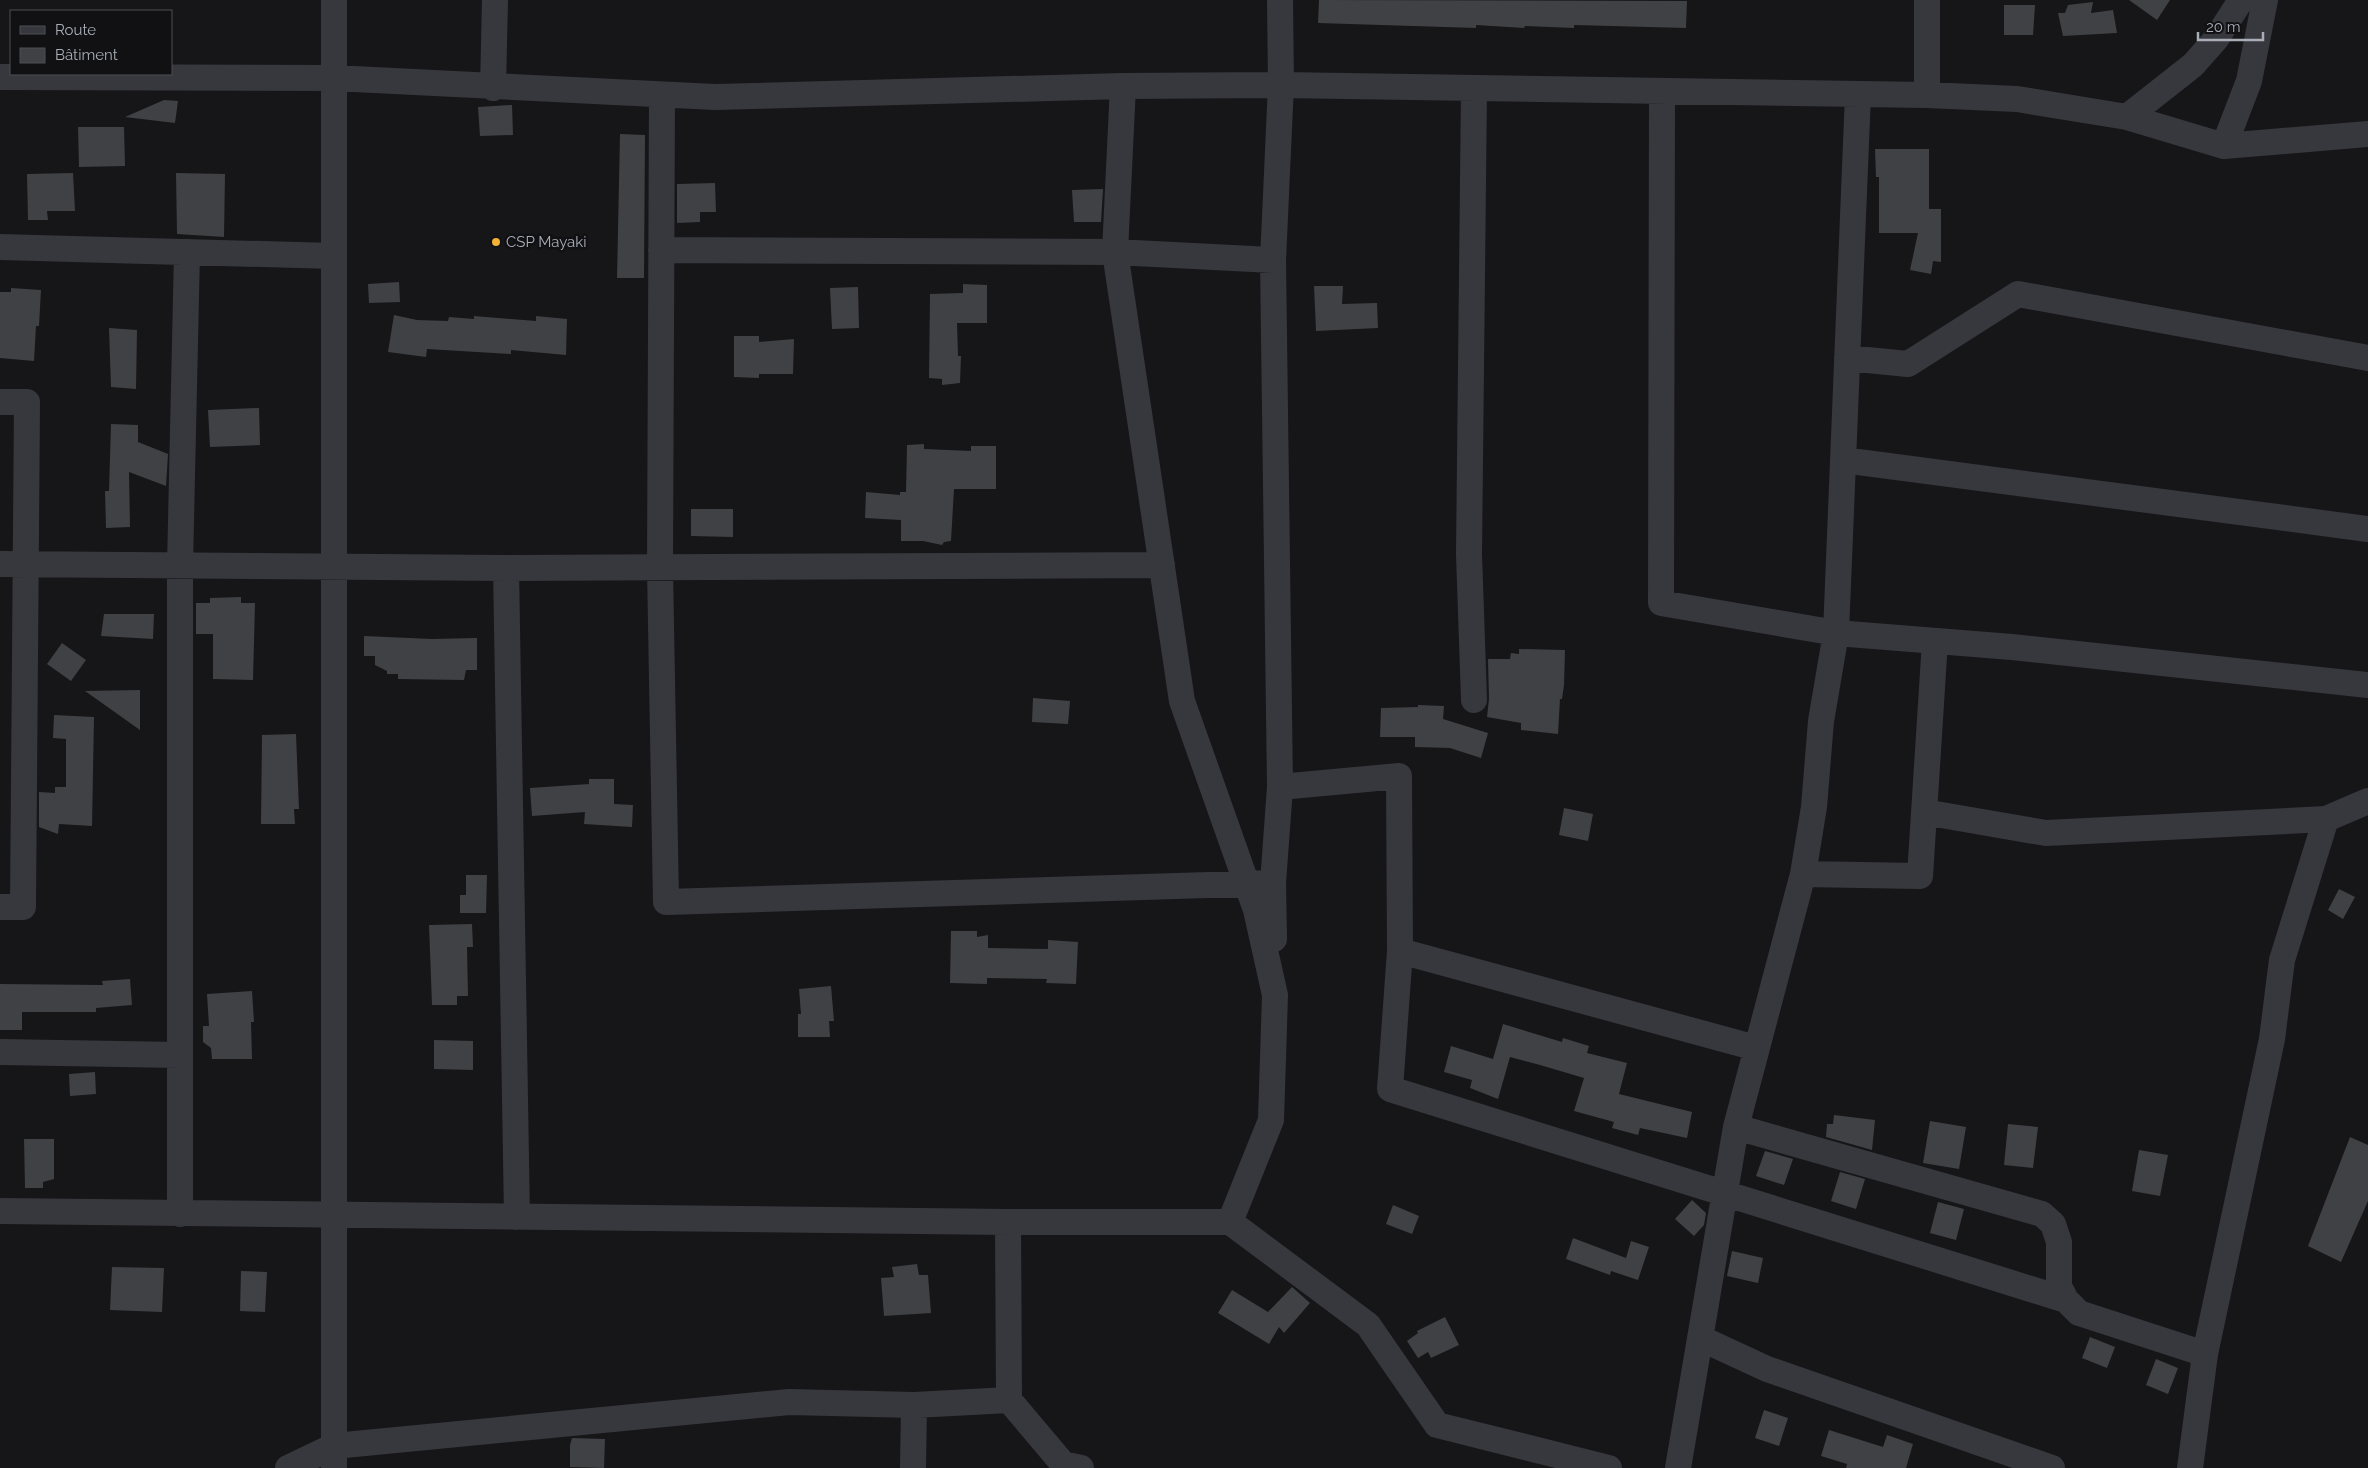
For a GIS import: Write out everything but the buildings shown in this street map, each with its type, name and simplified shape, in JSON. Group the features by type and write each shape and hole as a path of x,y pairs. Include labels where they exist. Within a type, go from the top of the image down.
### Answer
{"street":[{"path":"334,0 334,1457"},
{"path":"493,88 496,0"},
{"path":"1230,1222 1271,1120 1276,995 1273,883 1280,786 1273,260 1281,85 1280,0"},
{"path":"1927,0 1927,95"},
{"path":"2127,117 2193,65 2216,39 2241,0"},
{"path":"2224,146 2249,81 2266,0"},
{"path":"0,77 334,78 493,88 715,97 1123,86 1281,85 1927,95 2017,99 2127,117 2224,146 2368,134"},
{"path":"1123,86 1115,252 1182,701 1256,910 1276,995"},
{"path":"1474,88 1468,554 1474,700"},
{"path":"1662,91 1661,604 1836,633 2012,646 2368,685"},
{"path":"1678,1468 1736,1127 1803,874 1814,807 1821,721 1836,633 1858,94"},
{"path":"662,95 660,568 666,902 1273,883"},
{"path":"0,247 334,256"},
{"path":"661,250 1115,252 1273,260"},
{"path":"180,1214 180,566 187,252"},
{"path":"1847,358 1908,364 2018,294 2368,358"},
{"path":"0,402 27,402 23,907 0,907"},
{"path":"1843,460 2368,529"},
{"path":"0,564 334,568 660,568 1162,564"},
{"path":"506,568 518,1217"},
{"path":"1803,874 1920,876 1936,641"},
{"path":"1280,786 1400,776 1400,950 1390,1089 2066,1300"},
{"path":"1924,812 2046,833 2326,819 2368,801"},
{"path":"2190,1468 2205,1354 2272,1039 2282,960 2326,819"},
{"path":"1400,950 1756,1048"},
{"path":"0,1052 180,1055"},
{"path":"1736,1127 2042,1214 2053,1224 2059,1242 2059,1286 2066,1300 2078,1313 2106,1324 2205,1354"},
{"path":"0,1211 334,1216 1230,1222 1368,1325 1436,1425 1610,1468"},
{"path":"1008,1222 1009,1400 1063,1464 1080,1468"},
{"path":"1700,1338 1766,1369 2052,1468"},
{"path":"288,1468 334,1457 789,1402 914,1405 1009,1400"},
{"path":"914,1405 914,1468"}],"place":[{"name":"CSP Mayaki","path":"496,242"}]}
